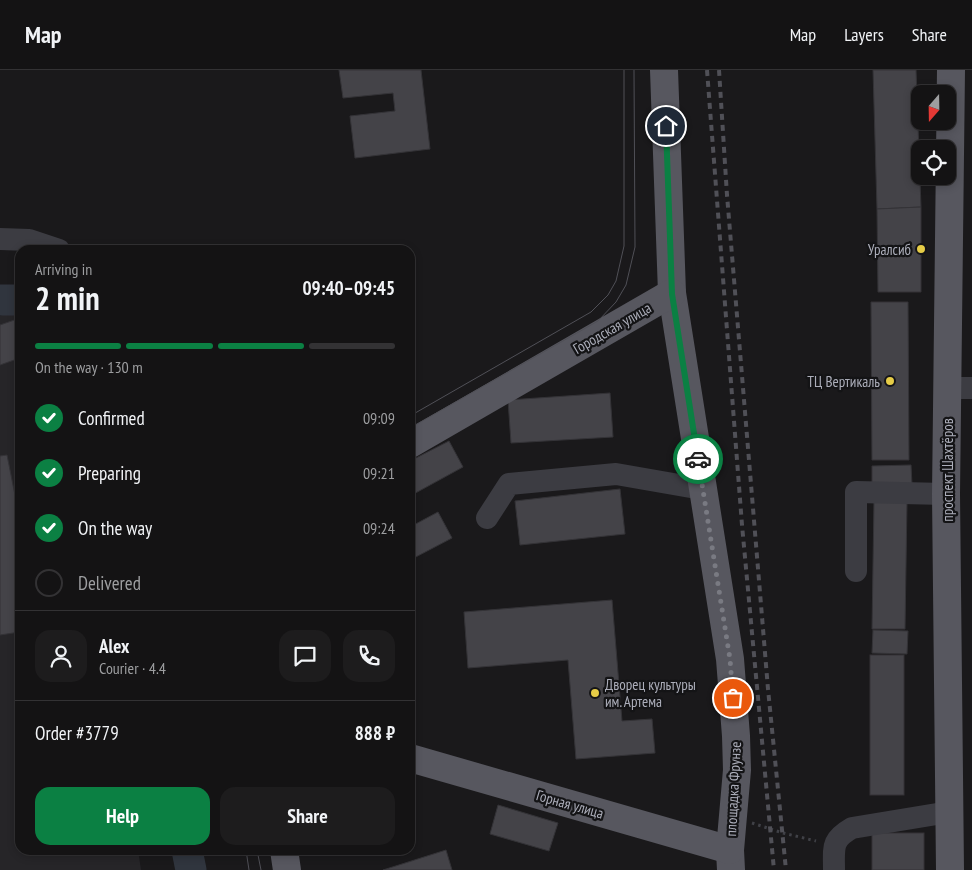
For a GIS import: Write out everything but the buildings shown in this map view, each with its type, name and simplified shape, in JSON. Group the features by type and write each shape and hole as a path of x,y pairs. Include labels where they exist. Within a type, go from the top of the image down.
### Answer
{"main road":[{"path":"664,70 672,294"},
{"name":"проспект Шахтёров","path":"950,870 946,494 960,388 951,70"},
{"name":"Городская улица","path":"415,441 672,294"},
{"name":"площадка Фрунзе","path":"672,294 730,659 737,770 731,860"},
{"name":"Горная улица","path":"415,760 731,860"},
{"path":"285,855 287,870"}],"street":[{"path":"0,239 29,240 44,245"},
{"path":"487,518 509,484 616,474 702,488"},
{"path":"856,571 856,492 946,494"},
{"path":"834,870 834,845 839,835 852,828 949,812"}],"path":[{"path":"733,816 783,833 834,845"}],"shaded area":[{"path":"15,310 15,855 139,855 141,870 0,870 0,316"}],"waterway":[{"path":"0,300 15,300"},
{"path":"188,855 191,870"}],"tram line":[{"path":"415,413 591,312 608,295 616,281 624,246 624,70"},
{"path":"415,425 598,321 616,302 626,285 635,247 634,70"},
{"path":"247,855 249,870"},
{"path":"258,855 261,870"}],"railway":[{"path":"707,70 742,525 774,870"},
{"path":"719,70 727,195 768,689 786,870"}],"way so far":[{"path":"698,459 730,659 733,698"}],"place":[{"name":"Уралсиб","path":"921,249"},
{"name":"ТЦ Вертикаль","path":"890,381"},
{"name":"Дворец культуры им. Артема","path":"595,693"}],"route":[{"path":"666,126 672,294 698,459"}]}
